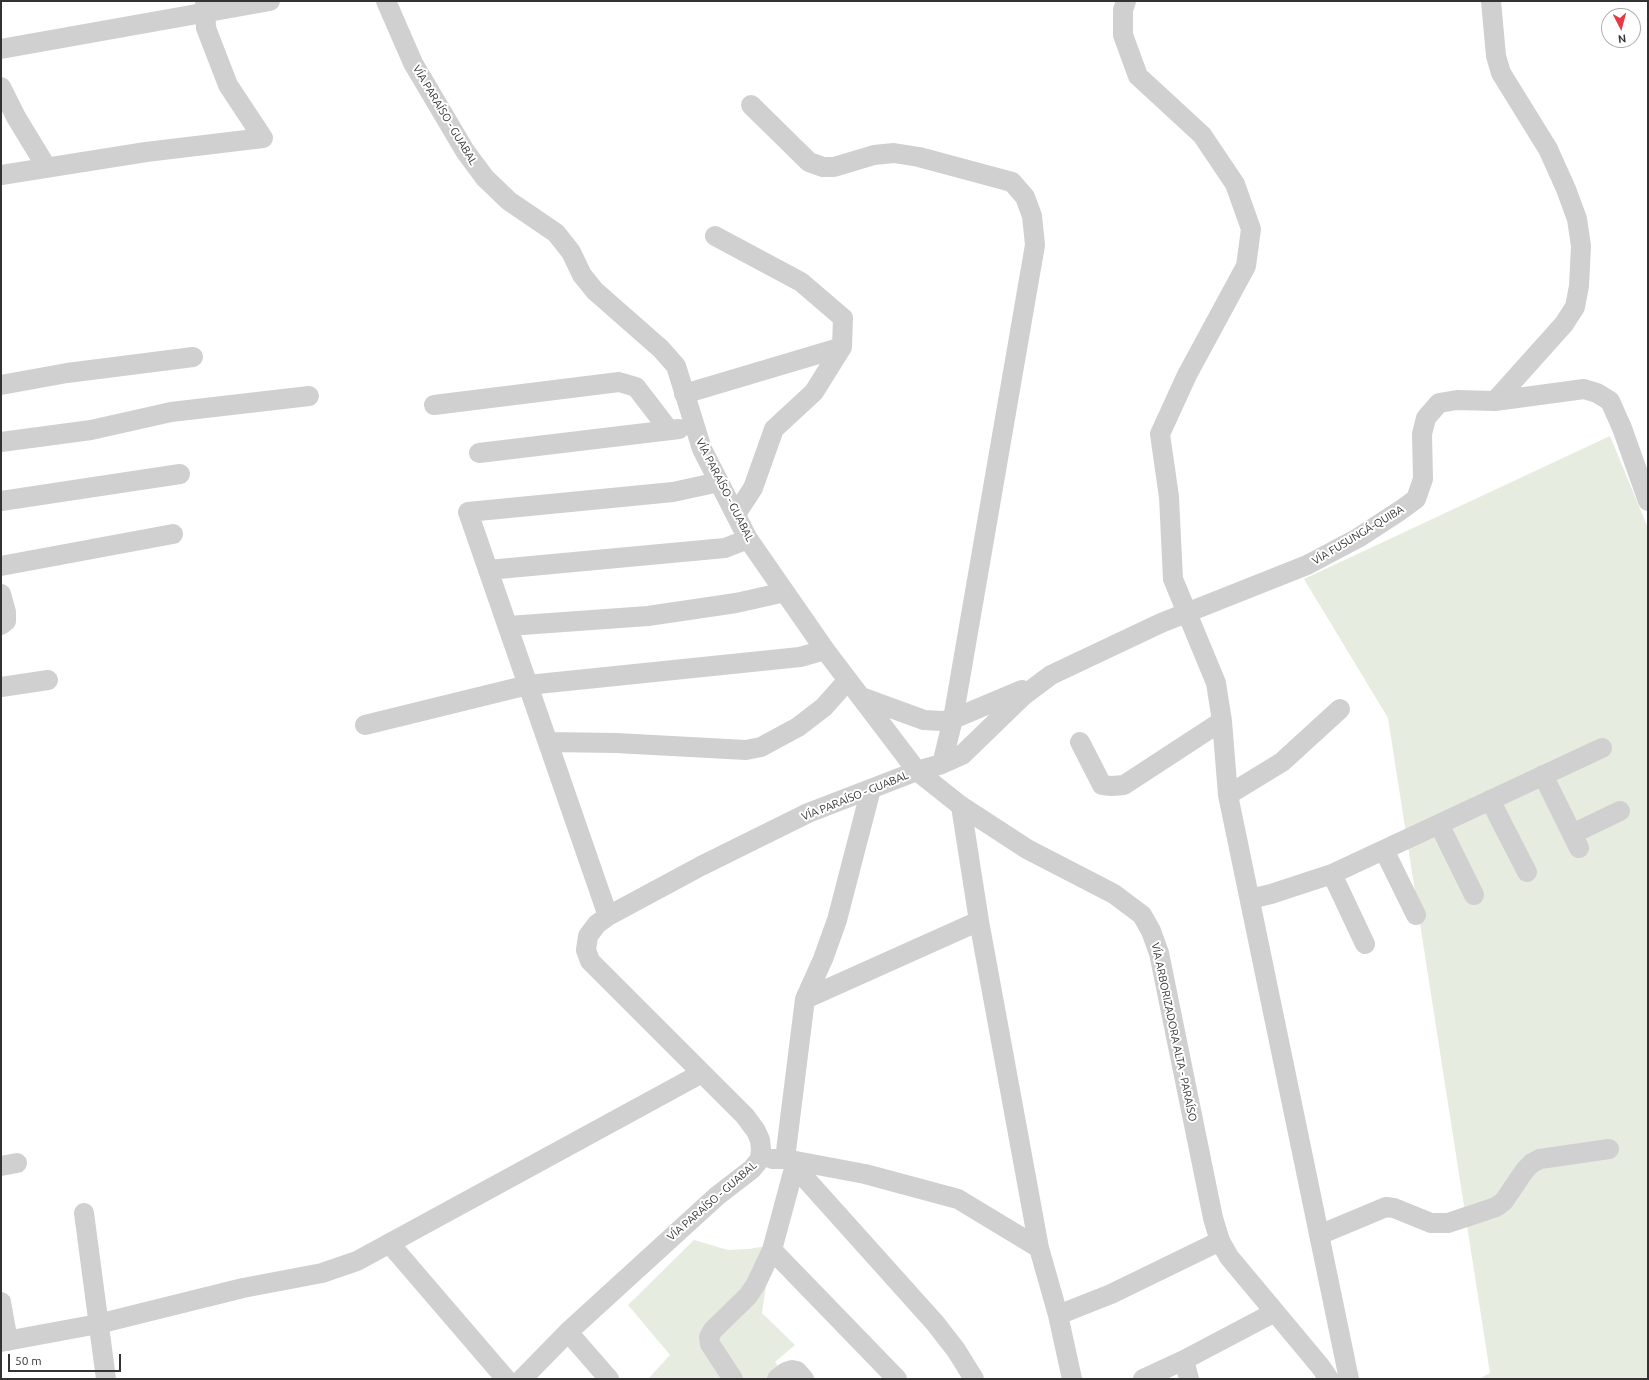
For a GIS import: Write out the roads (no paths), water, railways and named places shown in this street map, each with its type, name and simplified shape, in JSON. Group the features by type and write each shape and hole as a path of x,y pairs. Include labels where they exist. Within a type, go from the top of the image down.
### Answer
{"street":[{"path":"175,1 200,10"},
{"path":"1,49 200,10 270,1"},
{"name":"VÍA PARAÍSO - GUABAL","path":"386,1 413,63 465,151 481,173 508,201 556,233 571,252 582,275 595,291 661,348 676,366 702,449 748,539 847,681 917,770 808,813 701,866 608,916 597,924 588,936 586,950 590,961 745,1116 756,1131 761,1149 760,1159 748,1172 717,1196 568,1332 522,1379"},
{"path":"1126,1 1123,10 1123,35 1138,76 1202,135 1235,184 1251,229 1246,266 1186,375 1160,434 1169,497 1173,579 1216,683 1222,721 1228,795 1348,1379"},
{"path":"1491,1 1496,56 1501,73 1548,149 1566,189 1574,213 1582,246 1579,286 1575,307 1564,324 1495,401"},
{"path":"1,175 146,152 263,138 228,85 200,10"},
{"path":"1,87 16,117 48,168"},
{"path":"751,105 809,162 823,167 834,168 874,155 894,153 919,157 1012,182 1025,197 1032,216 1035,245 953,719 942,764"},
{"path":"715,236 801,282 843,318 842,347 814,392 774,429 753,488 736,514"},
{"path":"684,394 842,347"},
{"path":"1,384 67,373 193,357"},
{"path":"434,405 619,382 636,386 669,430"},
{"name":"VÍA FUSUNGÁ-QUIBA","path":"1035,685 1058,672 1161,623 1307,565 1358,538 1402,510 1416,499 1423,479 1422,434 1426,418 1439,403 1457,400 1495,401 1584,389 1597,393 1610,401 1622,428 1648,501"},
{"path":"1,442 91,430 171,412 309,396"},
{"path":"479,453 695,427"},
{"path":"1,501 180,474"},
{"path":"608,916 468,512 673,492 719,482"},
{"path":"1,566 173,534"},
{"path":"488,570 725,548 748,539"},
{"path":"508,626 648,616 736,604 785,592"},
{"path":"1,594 6,617 6,621 1,625"},
{"path":"365,725 528,685 800,657 825,650"},
{"path":"1,687 48,680"},
{"path":"548,742 616,743 746,750 761,747 798,727 824,707 847,681"},
{"path":"860,697 924,720 942,721 953,719 1035,685"},
{"path":"917,770 942,764 962,755 1035,685"},
{"path":"1228,795 1282,762 1340,708"},
{"path":"1080,742 1102,785 1124,785 1222,721"},
{"path":"1250,898 1271,894 1332,874 1602,748"},
{"name":"VÍA ARBORIZADORA ALTA - PARAÍSO","path":"917,770 961,806 1027,849 1114,894 1142,915 1151,931 1159,953 1213,1218 1220,1241 1229,1257 1329,1379"},
{"path":"1544,775 1576,841 1620,811"},
{"path":"733,1379 710,1344 709,1337 713,1330 748,1296 756,1284 772,1250 792,1162 805,999 837,920 871,788"},
{"path":"1490,800 1527,872"},
{"path":"961,806 979,921 1039,1248 1058,1315 1072,1379"},
{"path":"1439,824 1474,895"},
{"path":"1384,850 1416,915"},
{"path":"1332,874 1365,944"},
{"path":"805,999 979,921"},
{"path":"1,1302 4,1342 98,1324 211,1295 322,1273 356,1262 702,1073"},
{"path":"1319,1235 1386,1207 1394,1208 1431,1223 1448,1223 1496,1207 1504,1201 1532,1163 1540,1159 1609,1149"},
{"path":"760,1159 792,1162 865,1174 958,1199 1039,1248"},
{"path":"792,1162 935,1323 956,1350 974,1379"},
{"path":"84,1213 106,1379"},
{"path":"1058,1315 1111,1294 1220,1241"},
{"path":"390,1244 506,1379"},
{"path":"772,1250 897,1379"},
{"path":"1143,1379 1186,1370 1275,1312"},
{"path":"568,1332 608,1379"},
{"path":"777,1379 786,1372 792,1370 796,1371 804,1379"}]}
